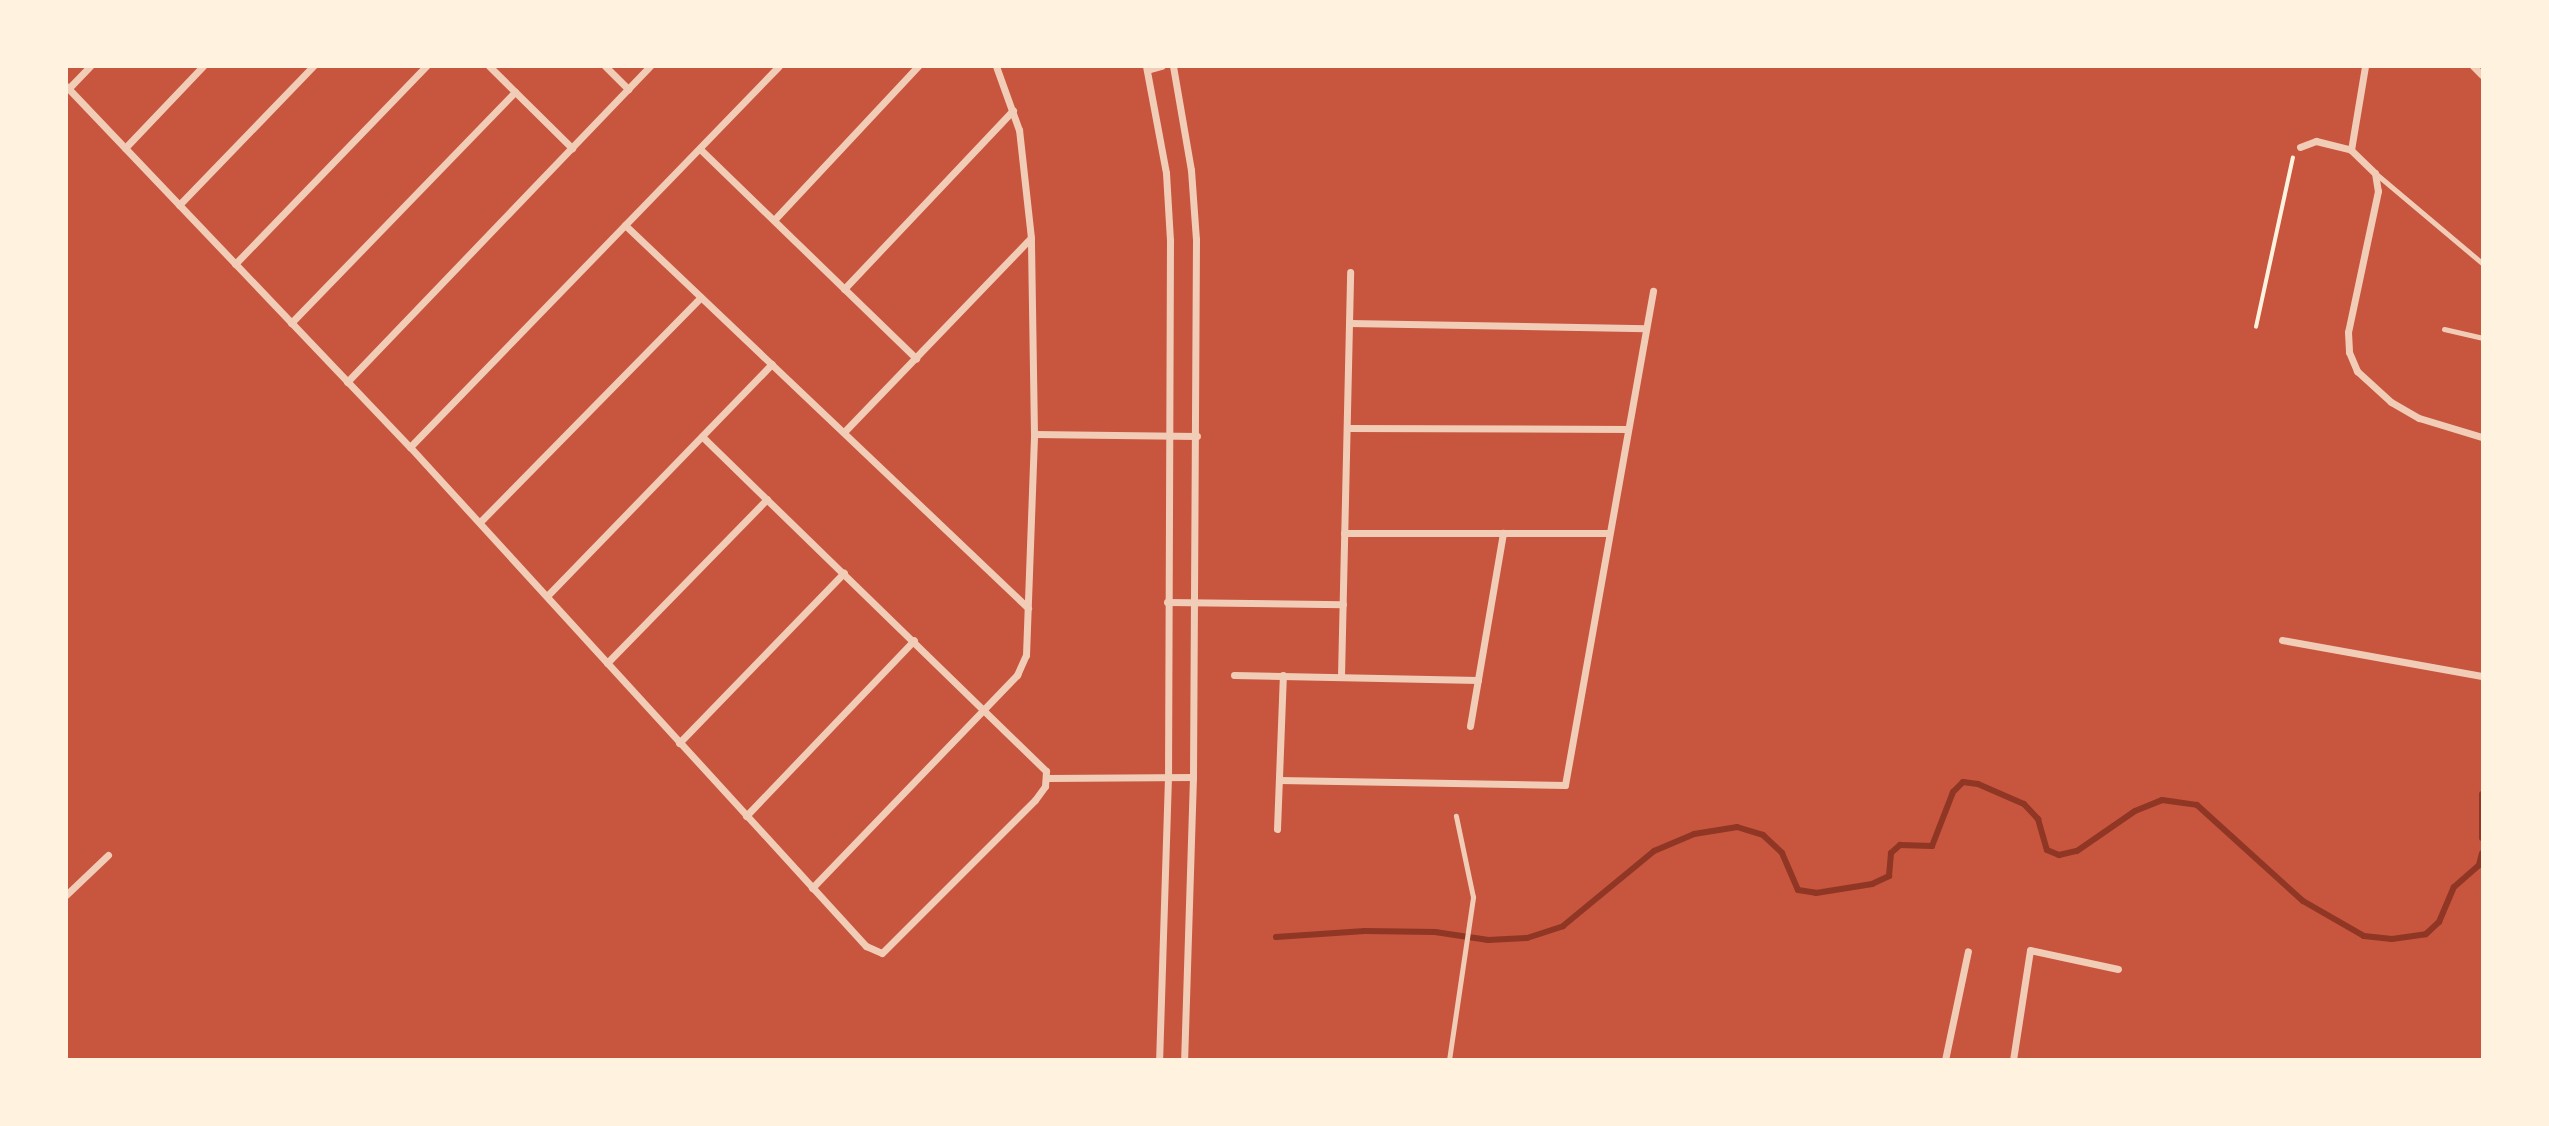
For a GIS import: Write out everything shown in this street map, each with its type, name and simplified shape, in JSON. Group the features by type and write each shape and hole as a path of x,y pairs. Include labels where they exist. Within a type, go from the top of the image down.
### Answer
{"street":[{"path":"90,66 68,87 480,522 866,946 882,953 1035,800 1046,778"},
{"path":"125,148 203,66"},
{"path":"179,205 313,66"},
{"path":"236,264 426,66"},
{"path":"489,66 572,148"},
{"path":"605,66 628,89"},
{"path":"347,382 650,66"},
{"path":"410,447 779,66"},
{"path":"774,220 918,66"},
{"path":"813,888 985,709 1024,662 1029,608 1034,433 1031,238 1013,110 996,66"},
{"path":"1159,1059 1168,777 1170,226 1166,173 1146,68 1161,66"},
{"path":"1173,66 1191,170 1196,239 1193,777 1184,1059"},
{"path":"2351,150 2365,66"},
{"path":"2473,66 2483,75"},
{"path":"291,323 515,92"},
{"path":"844,289 1013,110"},
{"path":"2300,147 2316,141 2351,150 2375,173 2378,191 2348,332 2348,352 2357,371 2391,402 2419,418 2483,437"},
{"path":"699,149 916,358"},
{"path":"625,225 1029,608"},
{"path":"844,432 1031,238"},
{"path":"1341,676 1350,272"},
{"path":"1279,780 1565,785 1653,291"},
{"path":"480,522 701,297"},
{"path":"1349,323 1646,328"},
{"path":"547,596 772,364"},
{"path":"1347,428 1628,429"},
{"path":"1034,433 1197,436"},
{"path":"702,436 1038,760 1046,778"},
{"path":"607,663 766,499"},
{"path":"1344,533 1609,533"},
{"path":"1470,726 1503,533"},
{"path":"679,743 844,573"},
{"path":"1167,601 1343,604"},
{"path":"746,816 914,640"},
{"path":"2282,640 2483,676"},
{"path":"1234,675 1478,680"},
{"path":"1278,829 1283,675"},
{"path":"1046,778 1193,777"},
{"path":"66,895 108,855"},
{"path":"2012,1059 2030,950 2118,969"},
{"path":"1945,1059 1968,951"}],"lane":[{"path":"2375,173 2483,263"},
{"path":"2444,329 2483,338"},
{"path":"1449,1059 1473,897 1456,816"}],"path":[{"path":"2256,327 2291,166 2300,147"}],"waterway":[{"path":"1276,937 1365,931 1435,932 1488,940 1527,938 1563,926 1654,851 1694,834 1737,827 1763,835 1782,853 1798,890 1816,893 1872,884 1889,876 1891,853 1900,845 1932,846 1953,792 1963,782 1978,784 2024,804 2038,819 2047,850 2059,855 2077,851 2135,811 2162,800 2197,805 2303,901 2364,936 2392,939 2426,934 2439,922 2454,887 2479,865 2482,853"},
{"path":"2482,794 2482,838"}]}
